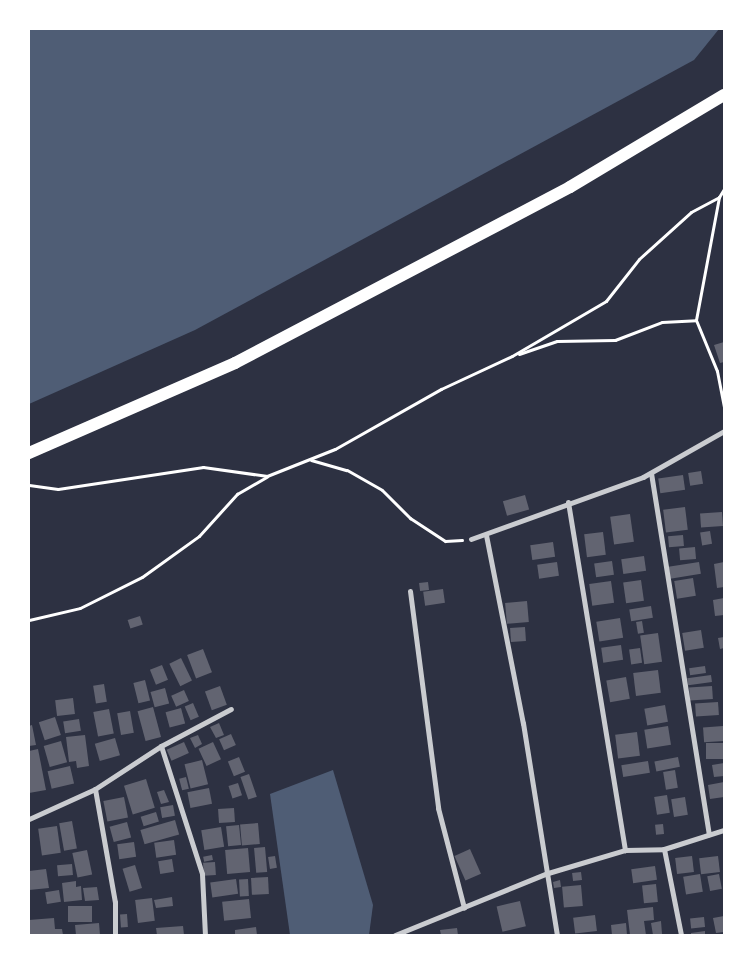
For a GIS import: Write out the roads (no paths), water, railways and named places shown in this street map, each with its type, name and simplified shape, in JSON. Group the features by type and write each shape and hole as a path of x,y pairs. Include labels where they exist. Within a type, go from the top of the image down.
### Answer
{"main road":[{"path":"29,453 235,363 570,187 724,95"}],"street":[{"path":"471,539 486,535 568,502 652,473 724,431"},
{"path":"652,473 709,834"},
{"path":"568,502 625,850"},
{"path":"486,535 548,873 556,935"},
{"path":"410,591 438,808 464,908"},
{"path":"29,819 95,790 161,746 231,709"},
{"path":"161,746 202,874 205,935"},
{"path":"95,790 115,902 115,935"},
{"path":"395,935 548,873 625,850 664,849 724,830"},
{"path":"664,849 682,935"}],"water":[{"path":"29,29 719,29 694,60 195,330 29,404"},
{"path":"333,770 373,905 369,935 290,935 270,794"}]}
